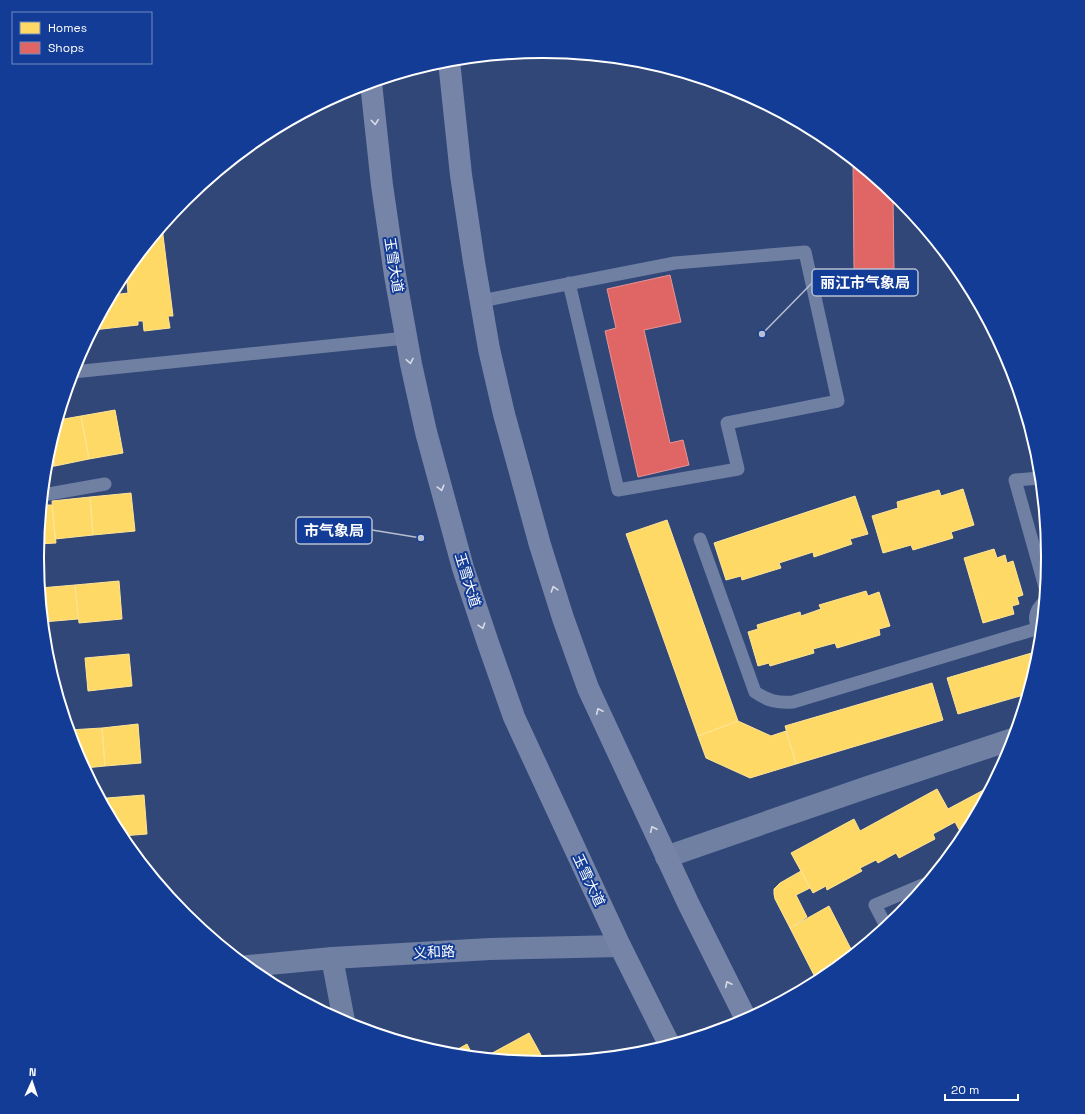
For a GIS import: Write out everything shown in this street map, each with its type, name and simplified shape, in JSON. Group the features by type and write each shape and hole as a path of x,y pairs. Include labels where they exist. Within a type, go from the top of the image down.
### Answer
{"main road":[{"path":"450,67 461,175 489,349 504,414 540,545 563,618 588,688 666,857 743,1013"},
{"name":"玉雪大道","path":"372,89 394,275 411,364 426,432 468,583 514,717 620,946 667,1040"}],"street":[{"path":"666,857 868,787 1006,741"},
{"name":"义和路","path":"258,965 332,958 490,949 620,946"},
{"path":"332,958 343,1014"}],"lane":[{"path":"481,301 675,263 805,252 838,401 728,423 738,469 618,490 569,284"},
{"path":"80,371 406,338"},
{"path":"1034,478 1015,480 1041,571"},
{"path":"48,494 105,484"},
{"path":"700,539 755,692 764,698 775,702 793,702 1035,631"},
{"path":"1037,624 1035,614 1038,607"},
{"path":"883,920 875,905 915,888"}],"building: Homes":[{"path":"163,234 173,316 168,316 170,328 144,331 143,321 138,321 138,325 99,329 119,294 128,293 127,282"},
{"path":"115,410 123,453 89,459 81,416"},
{"path":"81,416 89,459 55,466 54,460 64,419"},
{"path":"963,489 974,525 951,532 953,538 913,550 911,545 883,553 872,516 898,508 897,502 939,490 941,496"},
{"path":"131,493 135,531 93,535 90,497"},
{"path":"855,496 868,534 850,539 852,544 814,557 813,552 779,563 781,568 742,580 741,576 726,580 714,543"},
{"path":"90,497 93,535 55,539 52,501"},
{"path":"47,505 52,505 56,543 44,544"},
{"path":"667,520 738,721 698,736 626,534"},
{"path":"994,549 997,558 1005,555 1007,563 1013,561 1023,595 1017,597 1019,604 1012,606 1014,614 983,623 964,558"},
{"path":"119,581 122,619 79,623 75,585"},
{"path":"75,585 78,619 48,622 45,588"},
{"path":"866,591 868,596 879,592 890,626 879,629 880,635 837,648 835,643 813,649 814,653 770,666 769,663 758,666 748,632 758,629 757,625 800,612 801,616 821,609 819,605"},
{"path":"1031,653 1021,696 958,714 947,678"},
{"path":"129,654 132,686 88,691 85,658"},
{"path":"932,683 943,720 796,764 785,726"},
{"path":"738,721 771,736 786,731 796,764 750,778 706,758 698,736"},
{"path":"138,724 141,763 105,766 102,728"},
{"path":"102,728 105,766 91,767 75,730"},
{"path":"937,789 948,809 983,791 959,830 955,822 933,834 935,839 899,858 896,853 878,863 876,860 860,868 862,871 827,890 826,886 813,893 791,853 854,819 860,831"},
{"path":"144,795 147,834 129,835 107,798"},
{"path":"801,871 810,888 796,895 807,917 790,928 775,899 774,889 780,883"},
{"path":"829,906 851,948 814,975 790,928"},
{"path":"529,1033 542,1056 510,1054 493,1052"},
{"path":"467,1044 470,1050 459,1048"}],"building: Shops":[{"path":"853,168 893,203 894,269 854,269"},
{"path":"670,275 681,322 644,330 670,443 683,440 689,465 638,477 605,331 616,328 607,289"}],"place":[{"name":"丽江市气象局","path":"762,334"},
{"name":"市气象局","path":"421,538"}]}
